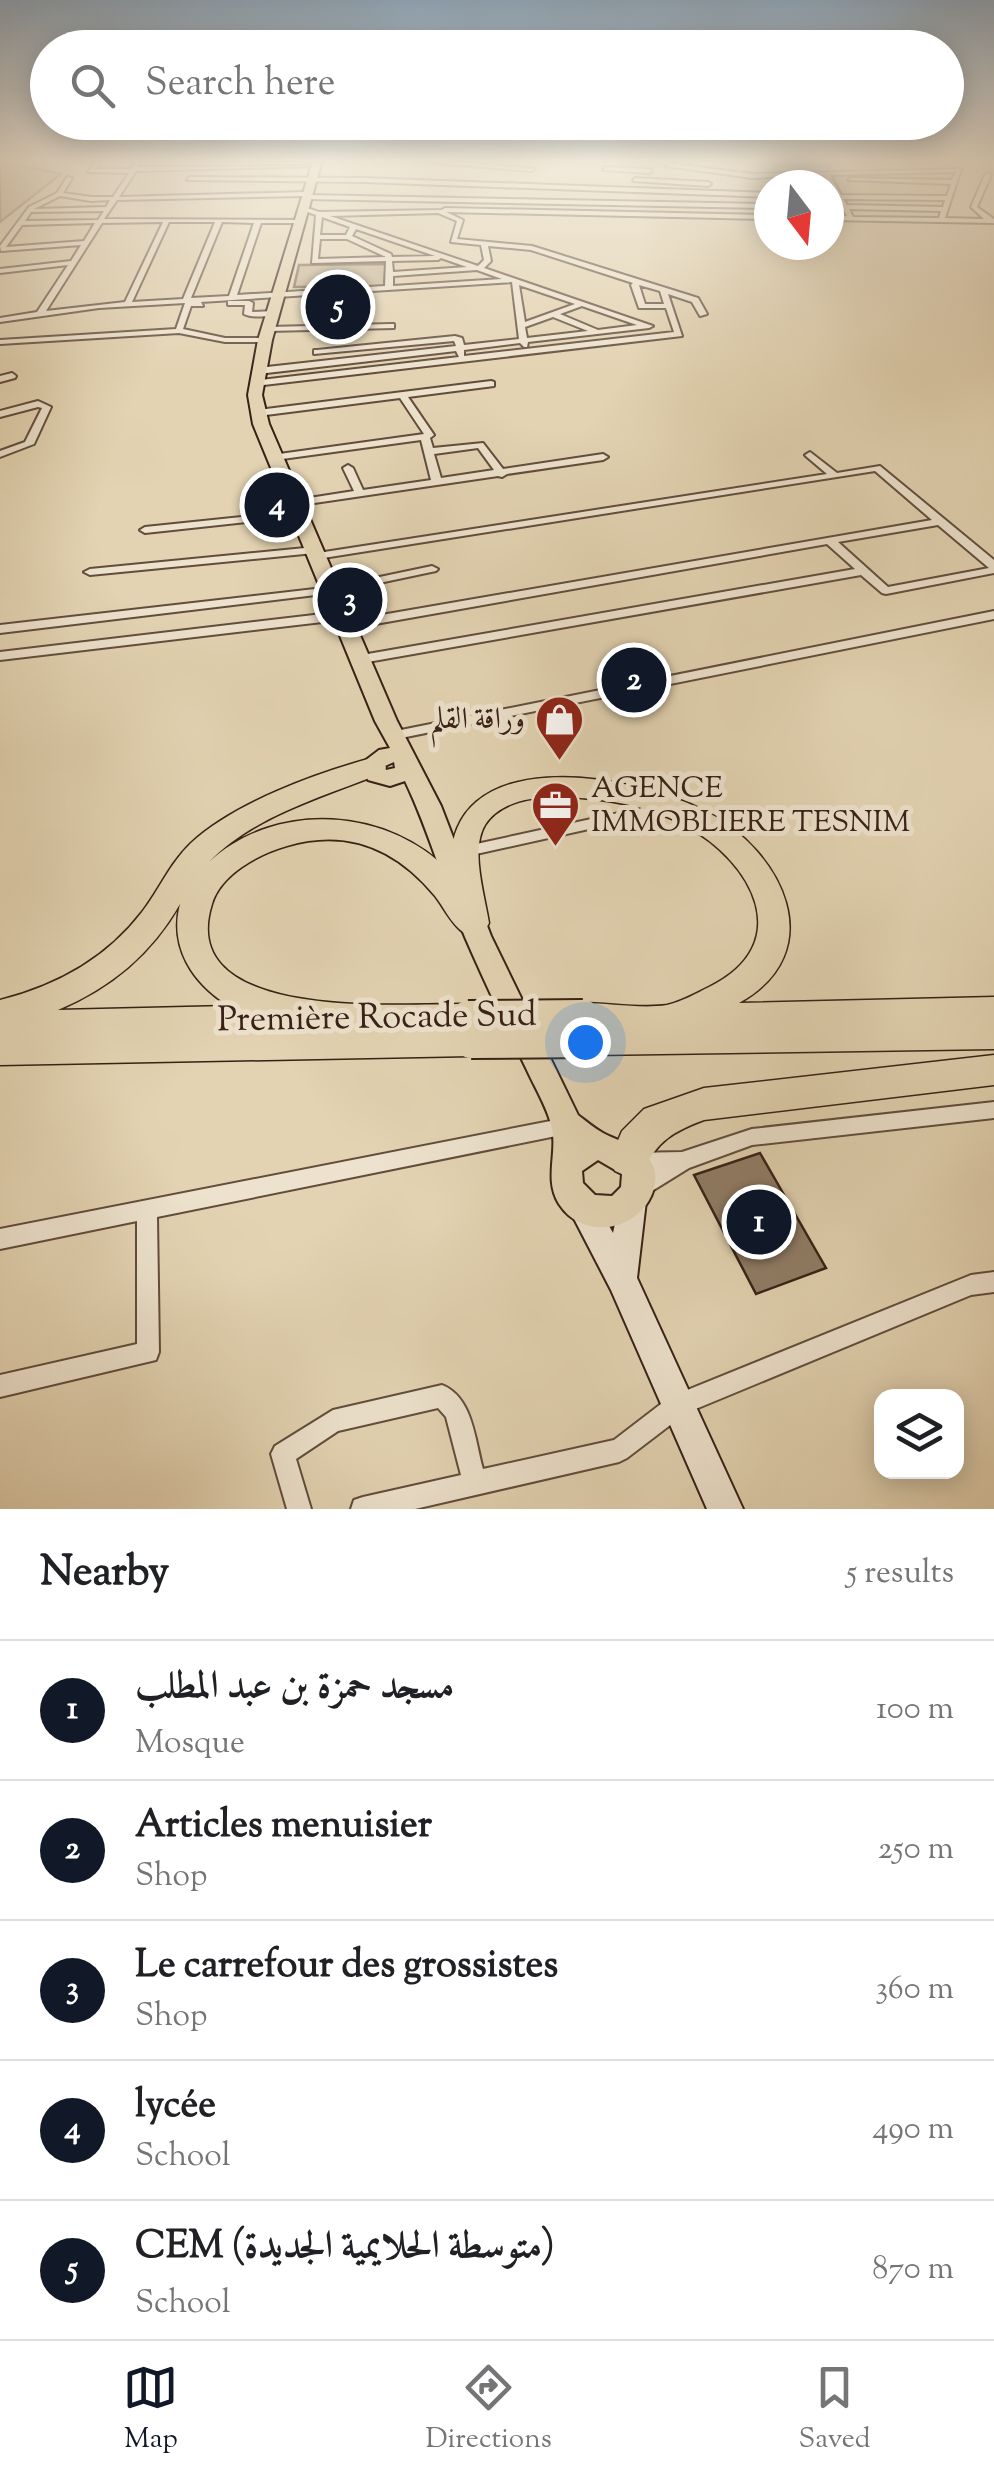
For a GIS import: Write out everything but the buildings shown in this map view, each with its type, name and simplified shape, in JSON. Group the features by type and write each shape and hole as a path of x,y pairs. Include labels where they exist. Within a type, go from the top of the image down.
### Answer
{"highway":[{"path":"388,1016 293,1014 248,1000 216,983 192,945 192,913 203,888 253,835 390,768"},
{"path":"0,1014 26,1009 91,981 124,954 199,853 217,838 286,801 390,768"},
{"path":"473,922 467,852 470,826 481,810 505,796 539,788 575,787 619,794 679,811 710,828 742,857 767,891 778,931 764,965 753,976 670,1019"},
{"path":"224,865 279,838 350,830 365,833 414,855 441,880 473,922"},
{"name":"Première Rocade Sud","path":"587,1029 670,1019 994,1011"},
{"name":"Première Rocade Sud","path":"0,1026 388,1016 469,1030"},
{"name":"Première Rocade Sud","path":"0,1050 469,1030 994,1034"},
{"path":"616,1170 658,1121 704,1104 994,1070"}],"main road":[{"path":"299,231 256,376 258,414 391,728 385,740 390,768 434,821 473,922 567,1126 616,1170 622,1279"},
{"path":"616,1170 565,1171 568,1191 583,1207 622,1279 725,1509"},
{"path":"583,1207 614,1212 616,1170"}],"street":[{"path":"16,231 1,249 83,243"},
{"path":"40,314 92,231"},
{"path":"128,304 162,231"},
{"path":"188,299 216,231"},
{"path":"233,296 254,231"},
{"path":"316,231 314,262 448,258"},
{"path":"348,237 351,231"},
{"path":"370,231 674,335"},
{"path":"456,231 453,242 532,248 695,300 704,314"},
{"path":"317,237 348,237 380,248 389,256 390,288"},
{"path":"389,274 479,268 488,260 484,244"},
{"path":"0,272 70,264"},
{"path":"178,330 188,304 233,296 516,280"},
{"path":"516,280 526,352"},
{"path":"638,282 634,284 642,306 670,306"},
{"path":"256,376 306,377 674,335 680,332 664,290"},
{"path":"0,320 188,299 249,303 248,314 269,327"},
{"path":"521,326 582,304"},
{"path":"52,338 64,311"},
{"path":"552,314 600,332"},
{"path":"0,342 178,330 225,340 269,327 391,326"},
{"path":"316,352 459,348 649,326"},
{"path":"459,348 462,360"},
{"path":"256,376 382,351"},
{"path":"382,351 382,369"},
{"path":"0,380 12,376"},
{"path":"306,377 326,404"},
{"path":"258,414 492,384"},
{"path":"275,457 425,438 429,435 425,426 402,394"},
{"path":"0,414 38,404 47,407 29,444 0,454"},
{"path":"425,438 437,482"},
{"path":"428,452 480,446 502,474"},
{"path":"810,455 835,476"},
{"path":"145,530 602,457"},
{"path":"348,468 360,494"},
{"path":"90,572 316,553 877,468 994,568"},
{"path":"0,656 331,617 364,622 942,520"},
{"path":"829,540 886,591 994,568"},
{"path":"0,628 332,590 432,569"},
{"path":"362,659 862,571"},
{"path":"391,728 994,615"},
{"path":"467,852 656,810"},
{"path":"616,1170 682,1161 752,1137 994,1110"},
{"path":"0,1240 567,1126"},
{"path":"616,1170 682,1161"},
{"path":"0,1386 148,1352 147,1210"},
{"path":"363,1509 619,1450 678,1405 971,1284 994,1282"},
{"path":"299,1509 283,1454 333,1421 442,1396 456,1411 475,1484"}],"shaded area":[{"path":"386,264 384,286 294,287 299,265"}],"place":[{"name":"CEM (متوسطة الحلايمية الجديدة)","path":"338,307"},
{"name":"lycée","path":"277,505"},
{"name":"Le carrefour des grossistes","path":"350,600"},
{"name":"Articles menuisier","path":"634,680"},
{"name":"وراقة القلم","path":"560,762"},
{"name":"AGENCE IMMOBLIERE TESNIM","path":"556,848"},
{"name":"مسجد حمزة بن عبد المطلب","path":"759,1222"}]}
